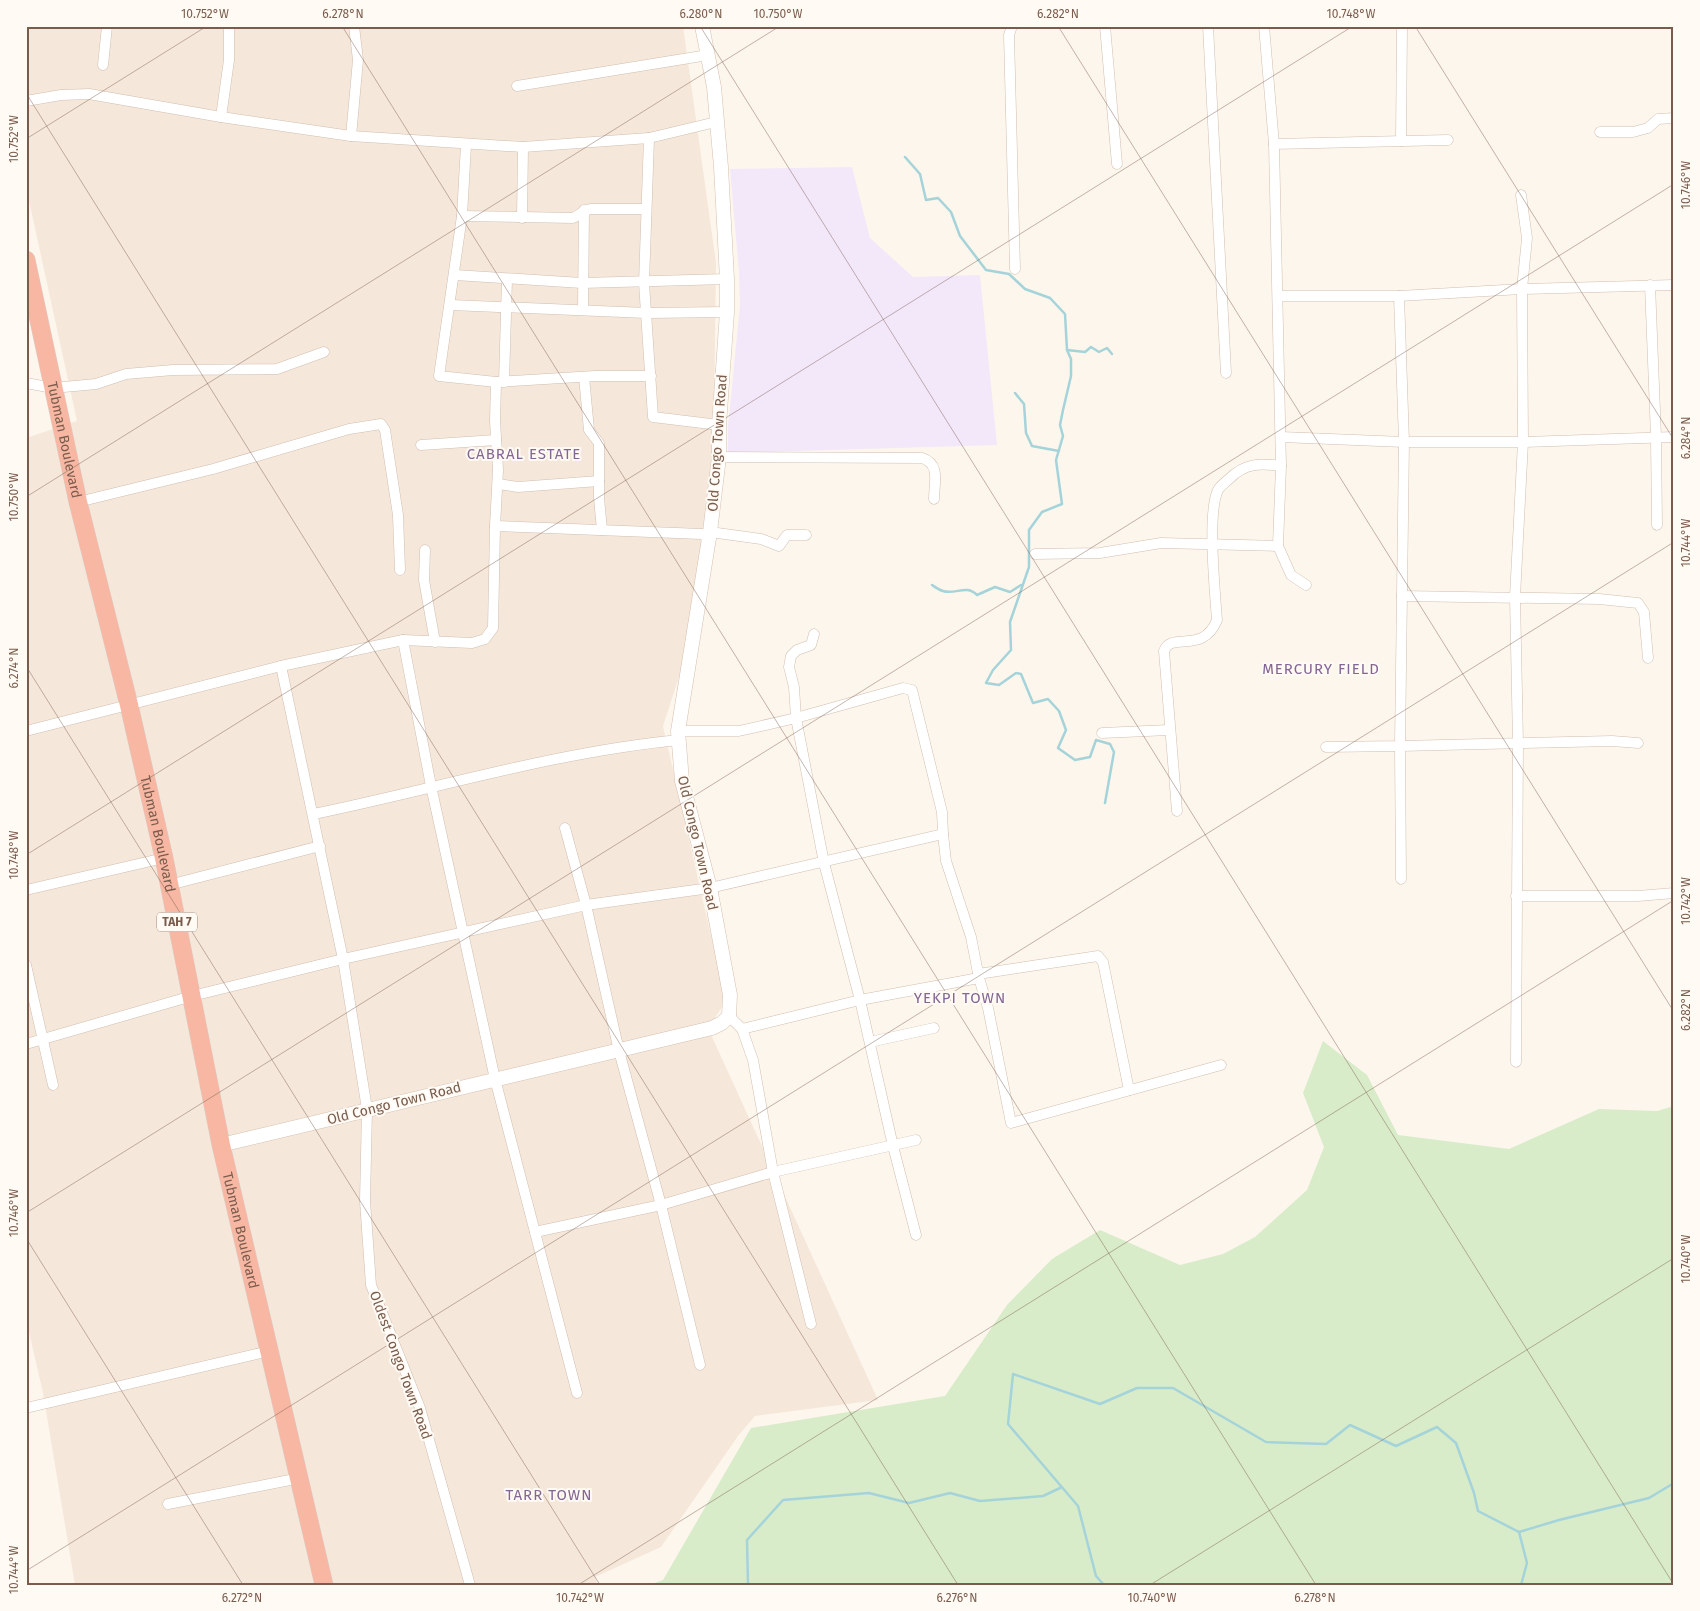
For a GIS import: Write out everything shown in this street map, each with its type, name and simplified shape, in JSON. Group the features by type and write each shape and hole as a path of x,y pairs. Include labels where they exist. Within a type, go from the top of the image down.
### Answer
{"highway":[{"name":"Tubman Boulevard","path":"26,260 78,502 129,705 170,885 221,1145 324,1585"}],"street":[{"path":"102,65 107,26"},
{"path":"221,117 229,60 229,26"},
{"path":"351,136 358,60 354,26"},
{"name":"Old Congo Town Road","path":"221,1145 712,1028 722,1023 729,1016 730,995 710,888 682,781 679,735 710,536 719,457 719,425 727,312 728,280 714,87 702,26"},
{"path":"1012,26 1009,35 1015,269"},
{"path":"1105,26 1117,164"},
{"path":"1208,26 1226,373"},
{"path":"1264,26 1274,144 1279,296 1281,466 1278,546 1291,574 1306,585"},
{"path":"1401,141 1402,26"},
{"path":"517,86 708,55"},
{"path":"26,100 61,95 90,94 221,117 351,136 466,145 523,147 649,138 716,122"},
{"path":"1600,132 1633,132 1648,128 1658,120 1674,118"},
{"path":"649,138 645,209 644,283 652,417 719,425"},
{"path":"1274,144 1448,140"},
{"path":"466,145 462,216 440,376 500,382 584,376 651,376"},
{"path":"522,218 523,147"},
{"path":"1516,1062 1518,743 1515,597 1523,442 1522,289 1527,238 1521,195"},
{"path":"462,216 573,218 579,216 584,210 645,209"},
{"path":"583,310 584,210"},
{"path":"455,276 582,283 728,280"},
{"path":"26,731 282,666 403,640 472,643 485,639 493,628 494,526 498,484 496,440 507,279"},
{"path":"1650,285 1656,437 1657,525"},
{"path":"1279,296 1399,296 1522,289 1674,285"},
{"path":"1399,296 1404,442 1400,746 1401,879"},
{"path":"451,305 647,313 727,312"},
{"path":"26,383 53,388 96,384 126,374 145,372 277,369 324,352"},
{"path":"584,376 589,430 598,443 602,530"},
{"path":"78,502 212,469 349,429 381,424 385,430 398,515 400,570"},
{"path":"1281,437 1404,442 1523,442 1674,437"},
{"path":"421,445 496,440"},
{"path":"719,457 922,458 930,461 935,467 934,500"},
{"path":"1177,810 1164,651 1171,642 1202,640 1212,631 1216,620 1213,545 1214,508 1218,490 1235,473 1247,466 1260,463 1281,466"},
{"path":"498,484 518,487 599,481"},
{"path":"494,526 702,534 762,539 779,546 786,534 806,535"},
{"path":"1034,554 1100,553 1161,543 1278,546"},
{"path":"425,550 424,580 435,642"},
{"path":"1402,596 1599,599 1638,603 1644,612 1648,658"},
{"path":"814,634 811,645 798,650 791,656 790,668 794,687 796,718 824,862 860,1000 893,1146 916,1235"},
{"path":"403,640 431,786 495,1079 577,1393"},
{"name":"Oldest Congo Town Road","path":"282,666 343,959 367,1110 364,1202 371,1284 420,1408 470,1585"},
{"path":"314,814 554,758 679,735 739,731 796,718 903,688 912,690 942,812 946,861 971,938 988,1008 1011,1122 1221,1066"},
{"path":"1102,733 1169,730"},
{"path":"1326,747 1612,741 1638,743"},
{"path":"565,828 586,906 619,1051 661,1205 700,1366"},
{"path":"26,1044 192,996 343,959 586,906 710,888 943,834"},
{"path":"170,885 320,846"},
{"path":"26,890 164,858"},
{"path":"1516,896 1638,896 1674,893"},
{"path":"742,1029 860,1000 979,976 1098,956 1103,962 1129,1090"},
{"path":"26,965 52,1085"},
{"path":"729,1016 742,1029 753,1060 773,1172 811,1324"},
{"path":"870,1042 934,1028"},
{"path":"535,1232 661,1205 773,1172 916,1140"},
{"path":"26,1408 269,1351"},
{"path":"168,1504 300,1478"}],"shaded area":[{"path":"26,26 683,26 716,263 713,503 697,622 663,726 726,1001 708,1028 878,1400 755,1416 738,1436 661,1547 595,1577 597,1585 75,1585 43,1393 26,1319 26,438 77,421 26,187"},
{"path":"852,167 870,238 913,277 980,275 997,445 728,453 728,427 740,305 730,169"}],"green space":[{"path":"1323,1041 1367,1075 1398,1135 1509,1149 1599,1109 1657,1111 1674,1106 1674,1585 649,1585 663,1580 751,1428 945,1396 1007,1305 1052,1259 1100,1230 1180,1265 1223,1254 1255,1237 1307,1190 1324,1147 1303,1093"}],"waterway":[{"path":"905,157 920,174 926,200 938,198 951,212 960,236 986,270 1009,274 1025,289 1050,298 1065,314 1067,350 1071,359 1071,376 1060,425 1063,436 1056,460 1062,504 1042,512 1029,530 1029,567 1010,622 1011,650 993,670 986,683 999,685 1016,673 1021,674 1033,703 1048,699 1059,711 1066,730 1058,748 1075,760 1090,757 1096,740 1110,744 1114,752 1105,803"},
{"path":"1067,350 1085,352 1091,347 1099,352 1107,348 1112,354"},
{"path":"1015,393 1024,404 1026,433 1032,446 1059,451"},
{"path":"932,585 943,591 969,590 977,595 995,587 1010,592 1021,585"},
{"path":"1104,1585 1096,1576 1078,1506 1008,1424 1013,1374 1100,1404 1137,1388 1173,1388 1266,1442 1326,1444 1350,1425 1396,1446 1437,1427 1456,1443 1474,1493 1478,1511 1519,1532 1649,1498 1674,1483"},
{"path":"748,1585 747,1540 783,1500 869,1493 909,1503 950,1493 980,1501 1043,1496 1060,1488"},
{"path":"1519,1532 1527,1563 1521,1585"}],"district":[{"name":"CABRAL ESTATE","path":"524,454"},
{"name":"MERCURY FIELD","path":"1321,669"},
{"name":"YEKPI TOWN","path":"960,998"},
{"name":"TARR TOWN","path":"549,1495"}]}
